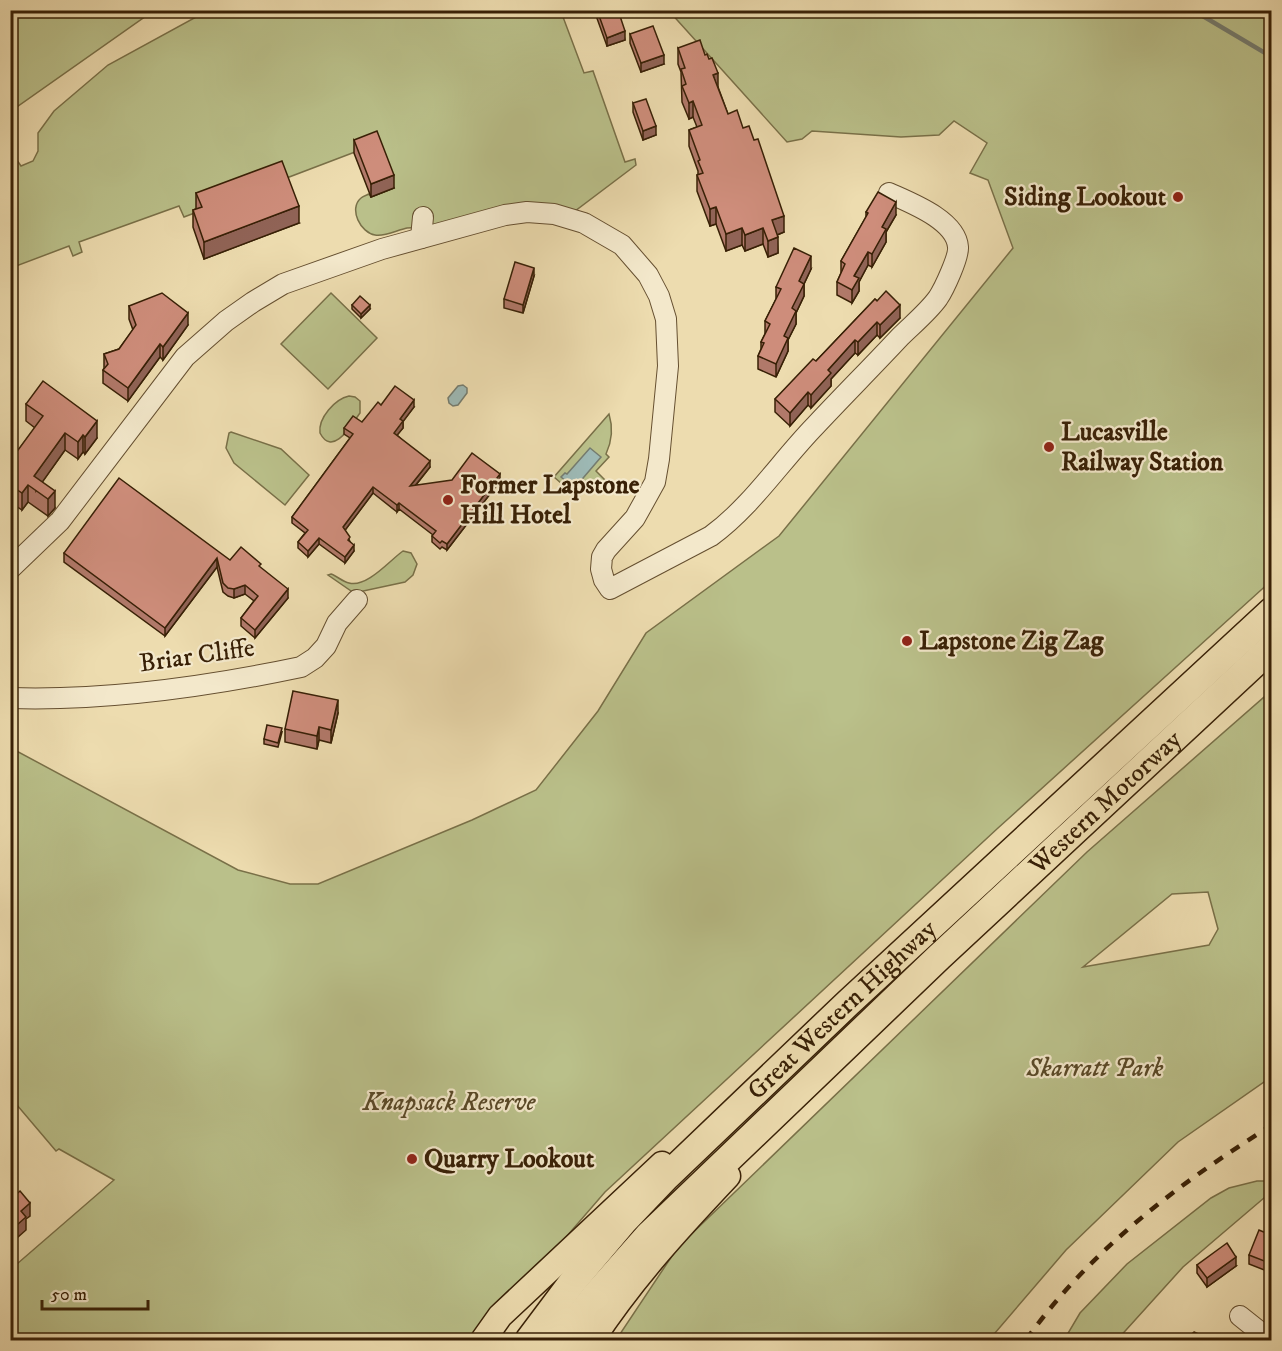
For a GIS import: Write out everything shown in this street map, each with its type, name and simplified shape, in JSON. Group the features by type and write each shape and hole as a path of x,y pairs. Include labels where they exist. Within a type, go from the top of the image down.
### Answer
{"highway":[{"name":"Western Motorway","path":"1176,698 1272,611"},
{"name":"Western Motorway","path":"939,957 1272,647"},
{"name":"Great Western Highway","path":"529,1341 574,1280 623,1222 666,1177 848,1003 1176,698"},
{"name":"Great Western Highway","path":"561,1341 596,1296 649,1235 939,957"}],"main road":[{"path":"483,1341 500,1316 651,1174 811,1029 848,1003"},
{"path":"592,1341 607,1317 662,1245 730,1174 842,1067 869,1023"}],"street":[{"path":"10,569 60,520 185,357 226,321 284,284 382,249 517,213 554,214 584,223 611,237 631,254 654,286 663,306 668,334 668,366 655,482 635,518 602,557 601,569 610,589 711,536 723,527 743,508 812,428 938,298 958,252 955,236 951,228 945,224 910,202 889,193"},
{"path":"421,238 423,217"},
{"name":"Briar Cliffe","path":"10,698 63,699 195,688 301,667 315,658 326,646 337,623 357,600"},
{"path":"1240,1316 1270,1341"}],"green space":[{"path":"11,10 153,10 153,11 11,111"},
{"path":"570,10 563,17 584,73 593,71 625,162 635,159 636,165 575,211 432,228 407,228 375,235 361,225 356,208 362,197 369,194 371,197 394,188 376,144 184,217 179,206 79,242 82,252 73,256 69,246 11,268 10,150 21,166 33,161 38,151 38,133 54,111 108,65 207,11"},
{"name":"Knapsack Reserve","path":"669,11 1271,11 1271,581 998,828 605,1192 477,1340 11,1340 10,1270 114,1180 59,1149 56,1151 11,1098 11,748 238,870 290,884 318,884 472,820 536,790 598,711 646,633 779,536 1013,248 988,180 970,173 987,143 954,121 939,135 901,137 812,131 802,139 787,142"},
{"path":"331,293 377,338 328,389 281,344"},
{"path":"349,396 360,401 360,413 347,431 336,441 325,440 320,433 320,427 325,415 338,401"},
{"path":"609,414 611,434 606,454 609,457 596,471 609,484 600,494 589,483 577,497 554,477"},
{"path":"231,432 281,449 309,475 285,505 234,463 226,448"},
{"path":"403,551 411,553 417,564 413,575 405,582 354,593 328,575 331,574 349,583 363,581"},
{"name":"Skarratt Park","path":"1271,691 1271,1077 1178,1142 1066,1250 989,1340 616,1340 678,1247 1087,852","holes":["1208,892 1218,929 1209,945 1083,967 1172,894"]},
{"path":"1257,1181 1271,1181 1271,1192 1183,1267 1117,1340 1064,1340 1080,1313 1127,1264 1211,1198 1229,1188"}],"water":[{"path":"463,385 467,388 467,393 458,405 453,406 449,403 448,398 458,386"},
{"path":"590,448 601,457 578,484 576,490 561,477 567,474"}],"building":[{"path":"597,10 618,10 625,31 607,38"},
{"path":"653,26 664,55 641,63 630,34"},
{"path":"700,40 705,55 707,54 709,59 712,58 718,73 713,75 728,114 737,110 743,128 749,126 754,140 758,139 784,216 772,220 778,237 768,241 763,228 745,235 742,228 726,234 716,207 710,209 697,175 703,173 689,130 702,125 693,101 689,103 682,86 686,84 681,69 685,68 678,48"},
{"path":"646,99 656,126 643,131 633,103"},
{"path":"377,131 394,175 371,184 354,140"},
{"path":"282,161 299,206 204,242 193,210 202,207 196,193"},
{"path":"878,192 896,202 882,227 886,229 872,254 868,252 854,276 859,278 852,290 837,282 845,264 841,261"},
{"path":"794,248 811,256 799,281 804,284 792,308 796,311 784,336 788,338 776,364 758,356 764,343 761,342 770,324 765,321 781,289 776,287"},
{"path":"515,262 534,268 523,305 504,299"},
{"path":"886,291 900,305 880,325 877,322 858,342 855,340 828,370 831,373 811,395 808,392 790,413 775,399 813,359 816,361 875,299 877,301"},
{"path":"162,293 188,313 163,347 160,344 128,388 103,370 108,364 104,354 119,349 136,325 129,306"},
{"path":"360,296 370,305 361,314 352,305"},
{"path":"43,381 97,421 85,437 83,435 78,442 65,433 34,476 55,491 48,499 28,485 22,493 10,485 10,461 43,416 26,404"},
{"path":"395,386 414,400 400,419 403,421 394,433 430,461 410,486 452,480 472,453 500,474 447,544 442,541 440,543 432,536 436,531 373,487 343,527 350,537 348,540 354,545 345,557 319,538 308,551 298,542 308,530 292,517 353,434 344,428 353,416 362,422 378,402 381,405"},
{"path":"119,478 230,560 241,547 261,564 259,566 288,589 255,630 241,618 258,596 245,585 234,589 228,588 223,583 217,558 165,628 64,553"},
{"path":"293,691 338,700 331,730 319,727 317,736 285,729"},
{"path":"267,725 282,728 278,743 264,739"},
{"path":"10,1091 15,1096 10,1101"},
{"path":"20,1191 30,1203 21,1211 26,1217 10,1231 10,1200"},
{"path":"1268,1229 1272,1230 1272,1264 1249,1255 1259,1230 1266,1233"},
{"path":"1227,1243 1236,1257 1207,1278 1197,1265"},
{"path":"1194,1332 1201,1335 1206,1341 1183,1341"}],"waterway":[{"path":"1185,10 1196,12 1272,57"}],"railway":[{"path":"1026,1340 1051,1307 1107,1248 1170,1195 1272,1125"}],"place":[{"name":"Siding Lookout","path":"1178,197"},
{"name":"Lucasville Railway Station","path":"1049,447"},
{"name":"Former Lapstone Hill Hotel","path":"448,500"},
{"name":"Lapstone Zig Zag","path":"907,641"},
{"name":"Quarry Lookout","path":"412,1159"}]}
